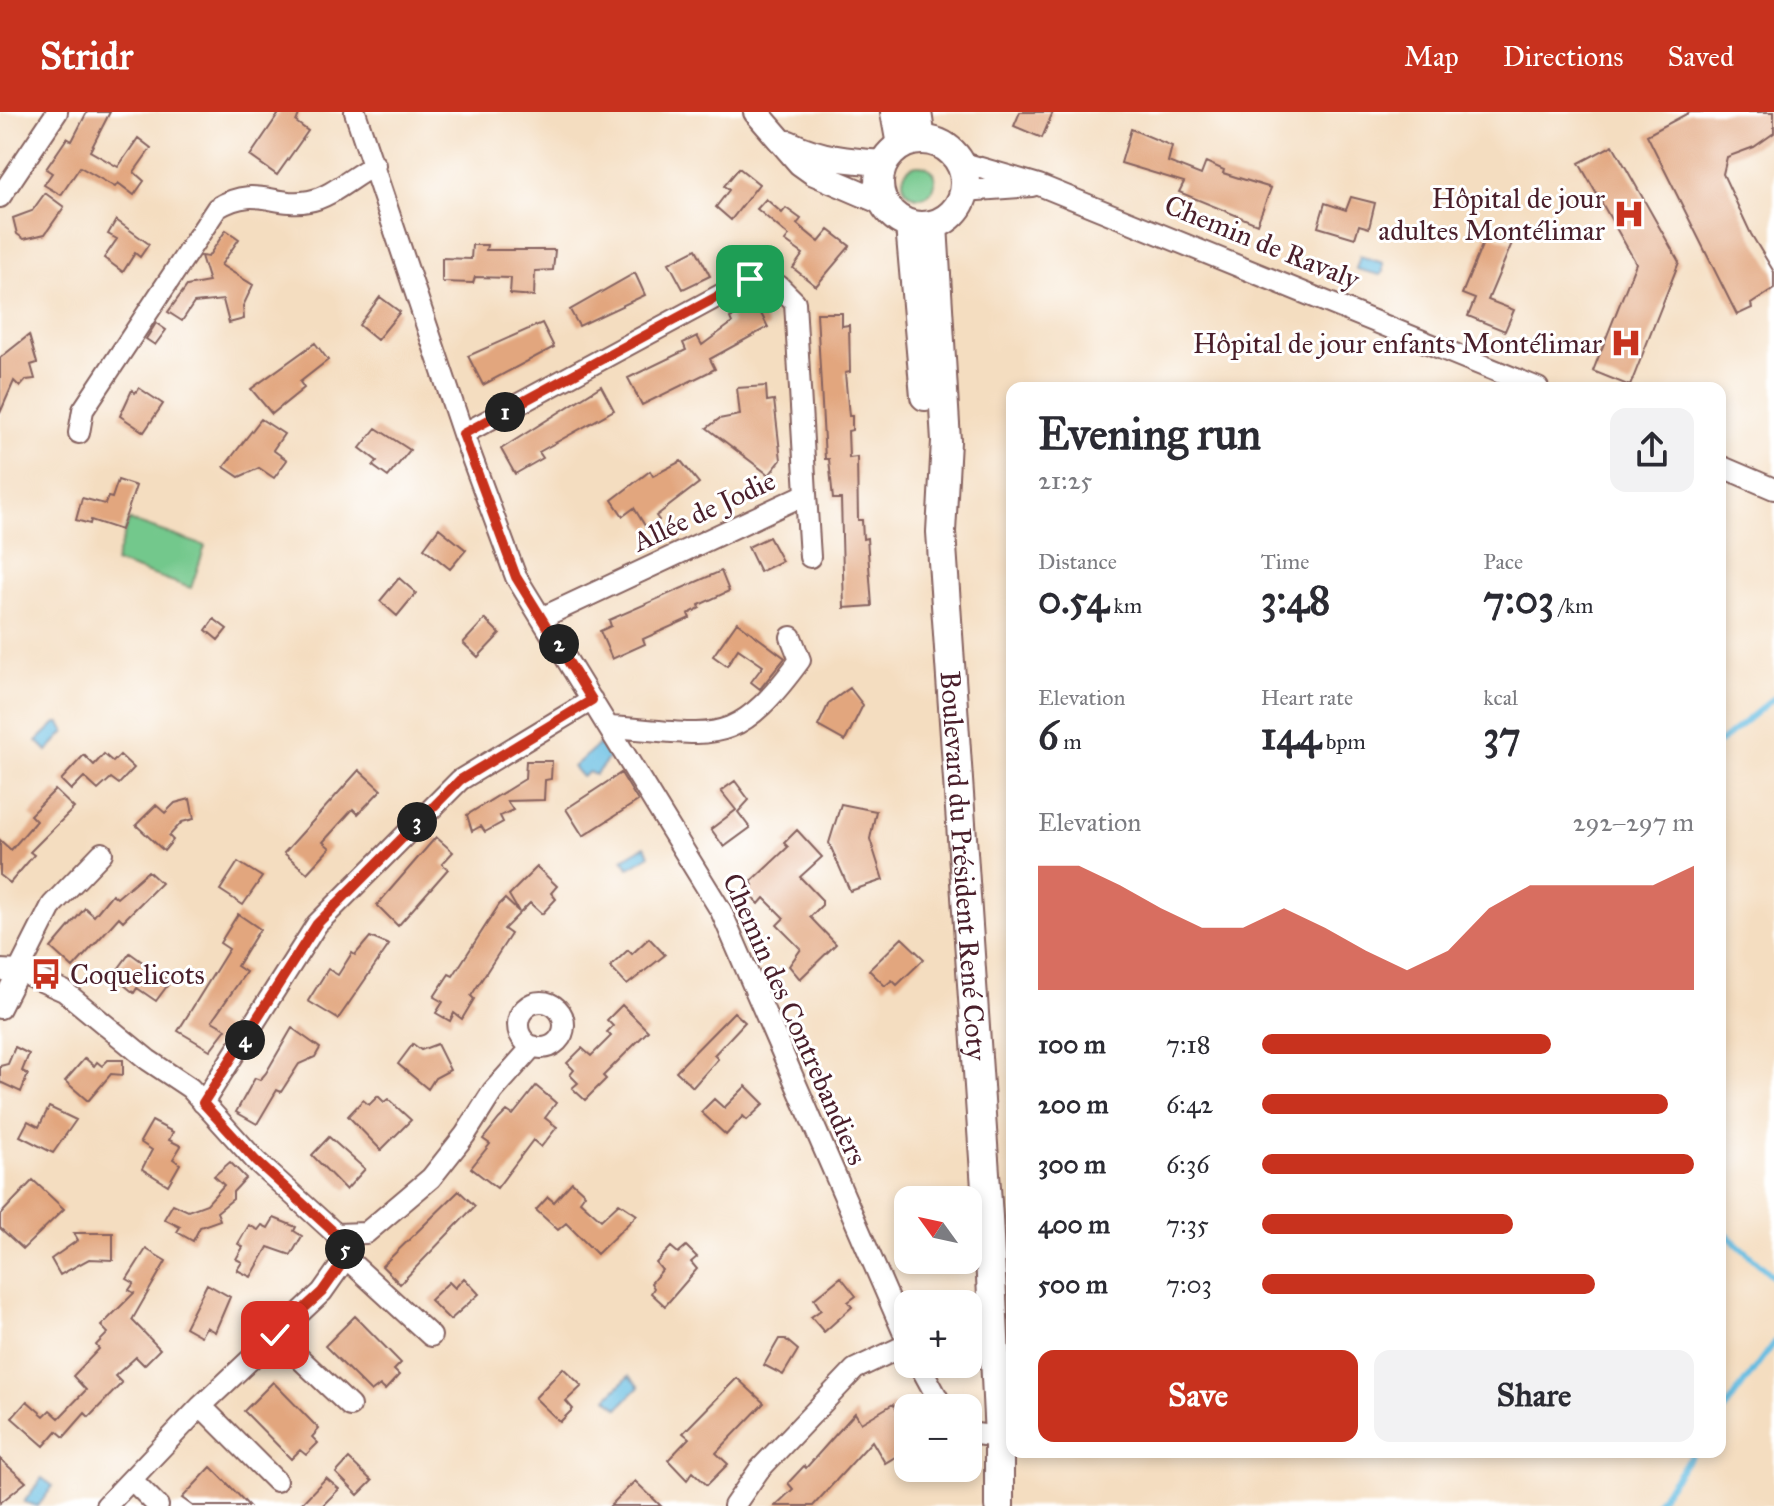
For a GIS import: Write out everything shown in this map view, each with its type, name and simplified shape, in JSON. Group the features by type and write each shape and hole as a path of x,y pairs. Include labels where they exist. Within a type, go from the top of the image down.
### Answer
{"main road":[{"path":"895,112 906,140"},
{"path":"906,140 940,143 960,162 964,191 950,216 921,225 895,216 884,203 879,183 906,140"},
{"name":"Boulevard du Président René Coty","path":"921,225 929,441 941,532 999,1437 999,1506"}],"street":[{"path":"0,197 57,112"},
{"name":"Chemin des Contrebandiers","path":"355,112 463,434 516,577 721,911 894,1312"},
{"path":"756,112 800,163 814,173 884,203"},
{"path":"780,138 821,156 906,140"},
{"name":"Chemin de Ravaly","path":"960,162 1039,185 1523,382"},
{"path":"79,433 83,410 217,208 232,199 249,196 306,202 375,165"},
{"path":"964,191 1039,185"},
{"name":"Allée de Jodie","path":"463,434 750,279 779,286 795,302 806,494 543,617"},
{"path":"1726,469 1774,489"},
{"path":"806,494 810,557"},
{"path":"609,727 683,734 719,732 750,718 800,660 791,637"},
{"path":"203,1103 317,924 460,780 592,700"},
{"path":"0,1008 10,970 52,905 102,853"},
{"path":"10,970 64,991 148,1060 190,1088 256,1161 336,1234 346,1258 431,1336"},
{"path":"336,1234 366,1233 431,1178 465,1135 493,1091 533,1046"},
{"path":"106,1506 201,1406 322,1292 346,1258"},
{"path":"275,1335 350,1406"},
{"path":"734,1506 759,1470 855,1369 894,1351"},
{"path":"201,1406 276,1481"},
{"path":"982,1435 999,1437"},
{"path":"132,1480 158,1506"}],"green space":[{"path":"919,165 930,170 935,181 930,192 919,197 908,192 903,181 908,170"},
{"path":"129,520 205,546 191,588 115,562"}],"water":[{"path":"1360,256 1383,263 1383,272 1380,275 1356,269"},
{"path":"56,723 60,723 65,732 47,751 37,741"},
{"path":"599,744 609,758 595,775 589,772 582,777 573,767"},
{"path":"645,846 650,855 629,868 623,859"},
{"path":"629,1376 639,1387 618,1408 607,1398"},
{"path":"42,1478 53,1486 38,1506 24,1502"}],"building":[{"path":"87,112 110,112 90,151 118,167 138,138 151,148 134,172 144,181 134,195 118,183 115,187 80,167 61,195 44,185 52,173 46,169 67,138 72,141"},
{"path":"280,112 300,112 296,122 308,131 277,175 250,156"},
{"path":"1020,112 1053,112 1042,138 1014,126"},
{"path":"1690,112 1774,112 1774,133 1754,147 1727,157 1723,174 1751,234 1774,272 1774,289 1751,304 1752,308 1737,315 1647,135"},
{"path":"1131,129 1172,146 1168,162 1201,175 1206,162 1224,170 1223,173 1271,188 1257,224 1179,192 1184,182 1121,163"},
{"path":"1613,145 1679,262 1632,382 1620,382 1593,371 1636,263 1579,163"},
{"path":"739,168 759,184 731,220 716,207 729,190 724,186"},
{"path":"45,193 64,207 45,234 24,239 17,234 13,218 32,211"},
{"path":"1351,197 1375,203 1369,228 1359,225 1355,238 1318,227 1325,203 1346,210"},
{"path":"766,199 782,213 786,208 801,219 797,224 819,242 829,230 850,246 816,286 793,268 803,254 785,241 789,236 757,209"},
{"path":"116,220 149,244 140,257 135,253 123,272 104,258 117,239 108,234"},
{"path":"226,230 239,239 221,265 253,285 243,306 244,319 229,323 223,300 194,303 182,321 168,312 187,286 209,282 201,256 208,257"},
{"path":"1487,233 1512,243 1488,300 1514,310 1505,331 1468,316 1475,299 1462,294"},
{"path":"472,245 487,245 486,250 555,250 553,270 535,271 534,296 510,294 511,278 475,277 473,283 442,282 442,258 471,259"},
{"path":"696,249 710,276 683,289 669,263"},
{"path":"635,273 645,295 579,326 570,310"},
{"path":"380,297 400,312 377,340 359,325"},
{"path":"756,304 768,327 710,359 715,369 642,405 628,378 686,350 683,343 697,336 702,345 732,323 730,318"},
{"path":"817,313 842,313 842,326 849,325 850,372 845,373 849,416 852,416 852,430 848,431 849,458 857,457 858,520 862,520 863,539 867,538 872,606 844,608 841,499 833,499 829,459 825,459"},
{"path":"156,323 166,330 155,345 146,339"},
{"path":"542,323 554,347 483,385 468,356"},
{"path":"29,335 37,363 31,365 35,379 26,380 20,387 14,381 0,413 0,358"},
{"path":"315,343 328,360 300,382 304,388 272,414 251,389"},
{"path":"601,386 614,410 539,452 543,458 515,474 501,449"},
{"path":"766,386 767,401 774,400 781,460 769,475 707,428 719,419 740,415 737,388"},
{"path":"139,388 163,404 144,432 120,416 132,390 135,393"},
{"path":"261,419 284,434 273,450 287,460 274,478 259,468 239,477 224,467"},
{"path":"376,428 410,450 388,477 373,466 377,461 360,448"},
{"path":"681,461 699,483 656,516 659,520 647,529 634,508 623,516 612,500 650,471 653,476"},
{"path":"118,480 136,486 121,530 91,520 90,524 76,520 82,498 105,504 108,497 112,498"},
{"path":"439,528 466,550 450,569 424,548"},
{"path":"769,537 782,561 760,572 748,547"},
{"path":"721,571 729,591 699,605 700,608 688,614 690,618 643,639 645,644 612,659 600,631 611,626 609,620"},
{"path":"399,578 416,593 397,616 380,601"},
{"path":"214,619 227,629 218,640 206,630"},
{"path":"485,619 500,634 478,657 463,643"},
{"path":"737,622 785,658 760,689 751,682 763,666 738,649 727,666 713,656"},
{"path":"850,688 863,705 845,741 818,726 829,703"},
{"path":"104,754 113,762 120,755 134,768 119,784 111,778 98,790 84,777 71,790 61,780 84,755 94,765"},
{"path":"526,761 552,761 551,779 545,780 544,800 507,801 513,810 500,816 503,822 485,832 481,826 472,831 467,815 525,779"},
{"path":"359,770 381,790 358,814 353,809 323,842 330,848 307,873 284,853"},
{"path":"621,773 638,801 583,836 566,809"},
{"path":"735,781 749,800 738,812 750,828 724,847 711,829 736,810 721,791"},
{"path":"55,790 74,808 30,852 34,855 10,883 0,875 0,840 11,850 36,821 30,815"},
{"path":"190,799 194,819 182,822 169,836 173,840 164,851 136,825 156,805 165,813 175,803"},
{"path":"841,804 876,811 870,839 883,880 850,891 829,843"},
{"path":"797,830 822,857 800,877 822,900 822,905 810,917 836,944 800,979 789,966 801,949 777,925 784,918 764,898 759,904 747,891 753,885 751,882 788,847 784,843"},
{"path":"436,837 453,852 442,864 448,869 398,926 377,905"},
{"path":"238,862 262,877 243,905 220,890"},
{"path":"537,867 557,886 551,893 556,899 542,914 530,903 504,929 511,934 471,996 474,999 462,1019 454,1013 450,1021 436,1013 443,1002 434,997 449,974 453,976 505,899 519,912 509,895"},
{"path":"148,871 161,883 123,921 119,917 73,968 51,948 85,908 94,916 112,894 117,898"},
{"path":"238,914 260,929 237,966 246,972 212,1021 226,1029 210,1050 178,1031 229,949 220,943"},
{"path":"370,937 389,945 338,1019 308,1001 328,969 338,975 352,953 355,955"},
{"path":"649,938 665,955 627,985 610,967 628,950 632,954"},
{"path":"902,938 924,959 897,985 892,980 885,986 869,970"},
{"path":"130,953 170,982 156,1001 137,988 134,993 113,976"},
{"path":"622,1005 648,1031 603,1076 606,1079 585,1100 572,1088 578,1083 570,1075 574,1070 567,1063 582,1048 591,1056 611,1036 607,1032 613,1026 607,1020"},
{"path":"734,1012 745,1022 714,1055 718,1059 693,1087 676,1071"},
{"path":"292,1028 320,1048 315,1057 299,1064 281,1092 277,1090 257,1124 236,1112 255,1078 260,1080 266,1073"},
{"path":"413,1044 421,1050 437,1044 450,1070 435,1078 428,1089 398,1064"},
{"path":"15,1047 29,1054 22,1071 28,1074 21,1092 0,1082 0,1066 8,1064"},
{"path":"85,1058 94,1066 97,1062 102,1066 108,1060 123,1060 123,1075 111,1074 88,1101 65,1081"},
{"path":"536,1086 556,1103 545,1118 557,1127 541,1147 533,1140 497,1188 471,1168 490,1144 483,1139 507,1111 513,1115"},
{"path":"746,1086 764,1104 747,1120 743,1116 726,1135 701,1112 714,1099 724,1108"},
{"path":"378,1096 384,1102 388,1099 411,1120 381,1150 348,1116 363,1100 369,1105"},
{"path":"49,1107 76,1120 53,1153 20,1136 28,1121 39,1127"},
{"path":"152,1121 173,1132 169,1140 181,1146 173,1159 180,1164 168,1185 142,1169 152,1150 140,1142"},
{"path":"329,1137 365,1169 346,1190 312,1155"},
{"path":"230,1162 246,1178 233,1192 233,1199 217,1212 220,1220 200,1227 193,1241 177,1232 180,1227 164,1219 173,1204 188,1211 207,1204 224,1185 214,1176"},
{"path":"33,1180 64,1209 23,1249 0,1228 0,1215"},
{"path":"572,1182 585,1194 580,1201 601,1220 619,1203 637,1215 597,1254 566,1223 558,1230 536,1210 548,1197 554,1202"},
{"path":"459,1191 475,1206 400,1284 382,1266"},
{"path":"274,1218 296,1227 294,1231 302,1236 291,1255 268,1247 251,1277 237,1270 242,1262 236,1259 243,1247 238,1244 249,1225 258,1230 262,1225 268,1228"},
{"path":"74,1233 113,1233 113,1260 89,1259 60,1275 51,1259 78,1240"},
{"path":"686,1246 697,1257 691,1262 697,1269 665,1306 651,1293 654,1288 651,1283 662,1270 656,1263 671,1247 678,1253"},
{"path":"146,1249 166,1261 132,1320 160,1349 144,1365 136,1357 115,1376 122,1383 89,1417 85,1413 64,1437 57,1431 44,1446 12,1418 27,1401 44,1416 50,1410 59,1418 86,1390 73,1376 99,1349 96,1345 108,1333 101,1326 134,1293 129,1290 134,1283 127,1279"},
{"path":"841,1277 856,1296 848,1302 852,1307 824,1332 811,1317 821,1310 814,1299"},
{"path":"464,1278 479,1294 450,1320 430,1300 449,1282 455,1288"},
{"path":"207,1284 230,1297 215,1332 206,1327 201,1336 185,1327"},
{"path":"355,1316 401,1363 394,1370 399,1375 385,1390 380,1385 371,1392 325,1346"},
{"path":"779,1339 785,1339 798,1350 783,1375 764,1365"},
{"path":"563,1368 582,1386 566,1401 573,1409 560,1422 535,1398"},
{"path":"737,1378 764,1403 716,1453 728,1464 707,1485 693,1472 687,1480 668,1460 689,1438 683,1433"},
{"path":"273,1382 319,1429 312,1437 318,1443 306,1455 300,1450 291,1459 244,1411"},
{"path":"893,1404 894,1458 885,1463 872,1441 813,1506 775,1506 793,1489 788,1483 804,1466 806,1468 855,1413 861,1423"},
{"path":"0,1459 26,1482 0,1503"},
{"path":"349,1459 372,1481 358,1495 336,1473"},
{"path":"211,1467 249,1506 193,1506 182,1498"},
{"path":"326,1478 339,1489 322,1506 299,1506"},
{"path":"635,1481 661,1506 610,1506"}],"waterway":[{"path":"1726,737 1774,698"},
{"path":"1726,1234 1774,1277"},
{"path":"1726,1408 1774,1342"},
{"path":"1654,1506 1690,1458"}],"place":[{"name":"Hôpital de jour adultes Montélimar","path":"1629,214"},
{"name":"Hôpital de jour enfants Montélimar","path":"1626,343"},
{"name":"Coquelicots","path":"46,974"}],"route":[{"path":"275,1335 322,1292 346,1258 345,1247 336,1234 256,1161 203,1103 317,924 460,780 592,700 516,577 463,434 750,279"}]}
